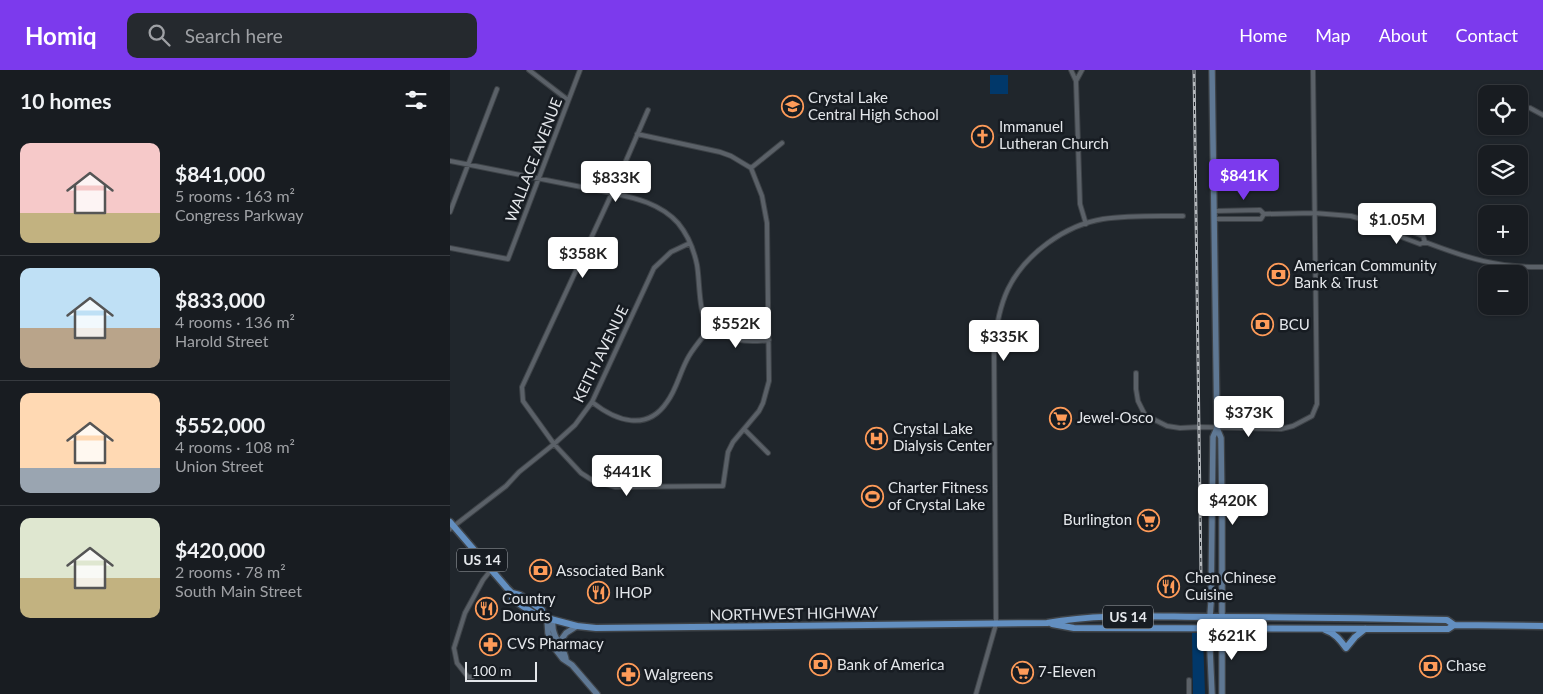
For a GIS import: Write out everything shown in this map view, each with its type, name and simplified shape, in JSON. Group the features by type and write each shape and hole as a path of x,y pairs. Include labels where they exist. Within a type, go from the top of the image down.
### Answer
{"main road":[{"name":"US 14","path":"451,526 512,593 520,595 542,610 548,618"},
{"name":"NORTHWEST HIGHWAY","path":"548,618 577,626 612,628 996,624 1047,623 1073,618 1210,617 1349,617 1447,620 1454,625"},
{"name":"NORTHWEST HIGHWAY","path":"1047,623 1074,628 1448,629 1454,625 1543,626"},
{"path":"1320,628 1331,632 1346,648 1365,629"}],"street":[{"path":"528,70 568,100"},
{"name":"WALLACE AVENUE","path":"450,248 508,259 580,70"},
{"path":"1071,70 1076,81 1080,204 1086,224"},
{"path":"1076,81 1082,70"},
{"path":"1212,70 1217,428 1221,438 1222,694"},
{"path":"1136,373 1138,401 1146,415 1167,426 1180,428 1287,428 1312,416 1316,408 1313,70"},
{"path":"450,212 497,89"},
{"path":"1530,108 1543,116"},
{"path":"638,134 731,156 751,168 762,196 767,222 769,382 763,403 756,417 733,442 728,452 723,486 615,487 602,484 581,472 554,444 523,401 522,387 612,193 648,110"},
{"path":"751,168 782,143"},
{"path":"450,161 636,198 653,205 678,223 690,243 698,266 701,307 710,328 729,338 752,342 769,340"},
{"path":"1215,211 1260,210 1264,214 1314,213 1351,216 1382,225 1387,222 1423,236 1425,242"},
{"path":"1215,219 1261,219 1264,214"},
{"path":"976,694 996,624 994,377 996,326 1009,288 1020,271 1046,244 1062,234 1086,224 1102,219 1132,216 1183,216"},
{"path":"1382,225 1383,230 1420,244 1425,242 1453,253 1500,265 1543,266"},
{"name":"KEITH AVENUE","path":"451,526 500,490 575,425 592,402 654,268 671,252 690,243"},
{"path":"592,402 611,415 626,420 640,420 654,415 668,402 689,356 710,328"},
{"path":"1212,694 1210,617 1213,438 1217,428"},
{"path":"744,429 768,452"},
{"path":"472,677 468,677 457,663 454,648 466,613 491,570"},
{"path":"548,618 558,644 566,656 566,660"},
{"path":"548,618 546,626 550,640 562,659 566,660 597,694"},
{"path":"558,644 566,633 577,626"},
{"path":"1189,680 1189,694"}],"shaded area":[{"path":"990,75 1008,75 1008,94 990,94"},
{"path":"1192,633 1200,633 1203,637 1205,694 1193,694"}],"railway":[{"path":"1194,70 1201,577"}],"place":[{"name":"Crystal Lake Central High School","path":"792,107"},
{"name":"Immanuel Lutheran Church","path":"983,136"},
{"name":"American Community Bank & Trust","path":"1278,275"},
{"name":"BCU","path":"1263,325"},
{"name":"Jewel-Osco","path":"1061,418"},
{"name":"Crystal Lake Dialysis Center","path":"877,438"},
{"name":"Charter Fitness of Crystal Lake","path":"872,497"},
{"name":"Burlington","path":"1148,520"},
{"name":"Associated Bank","path":"540,571"},
{"name":"Chen Chinese Cuisine","path":"1169,587"},
{"name":"IHOP","path":"599,593"},
{"name":"Country Donuts","path":"486,608"},
{"name":"CVS Pharmacy","path":"491,644"},
{"name":"Bank of America","path":"821,665"},
{"name":"Chase","path":"1430,666"},
{"name":"7-Eleven","path":"1022,672"},
{"name":"Walgreens","path":"628,675"}]}
